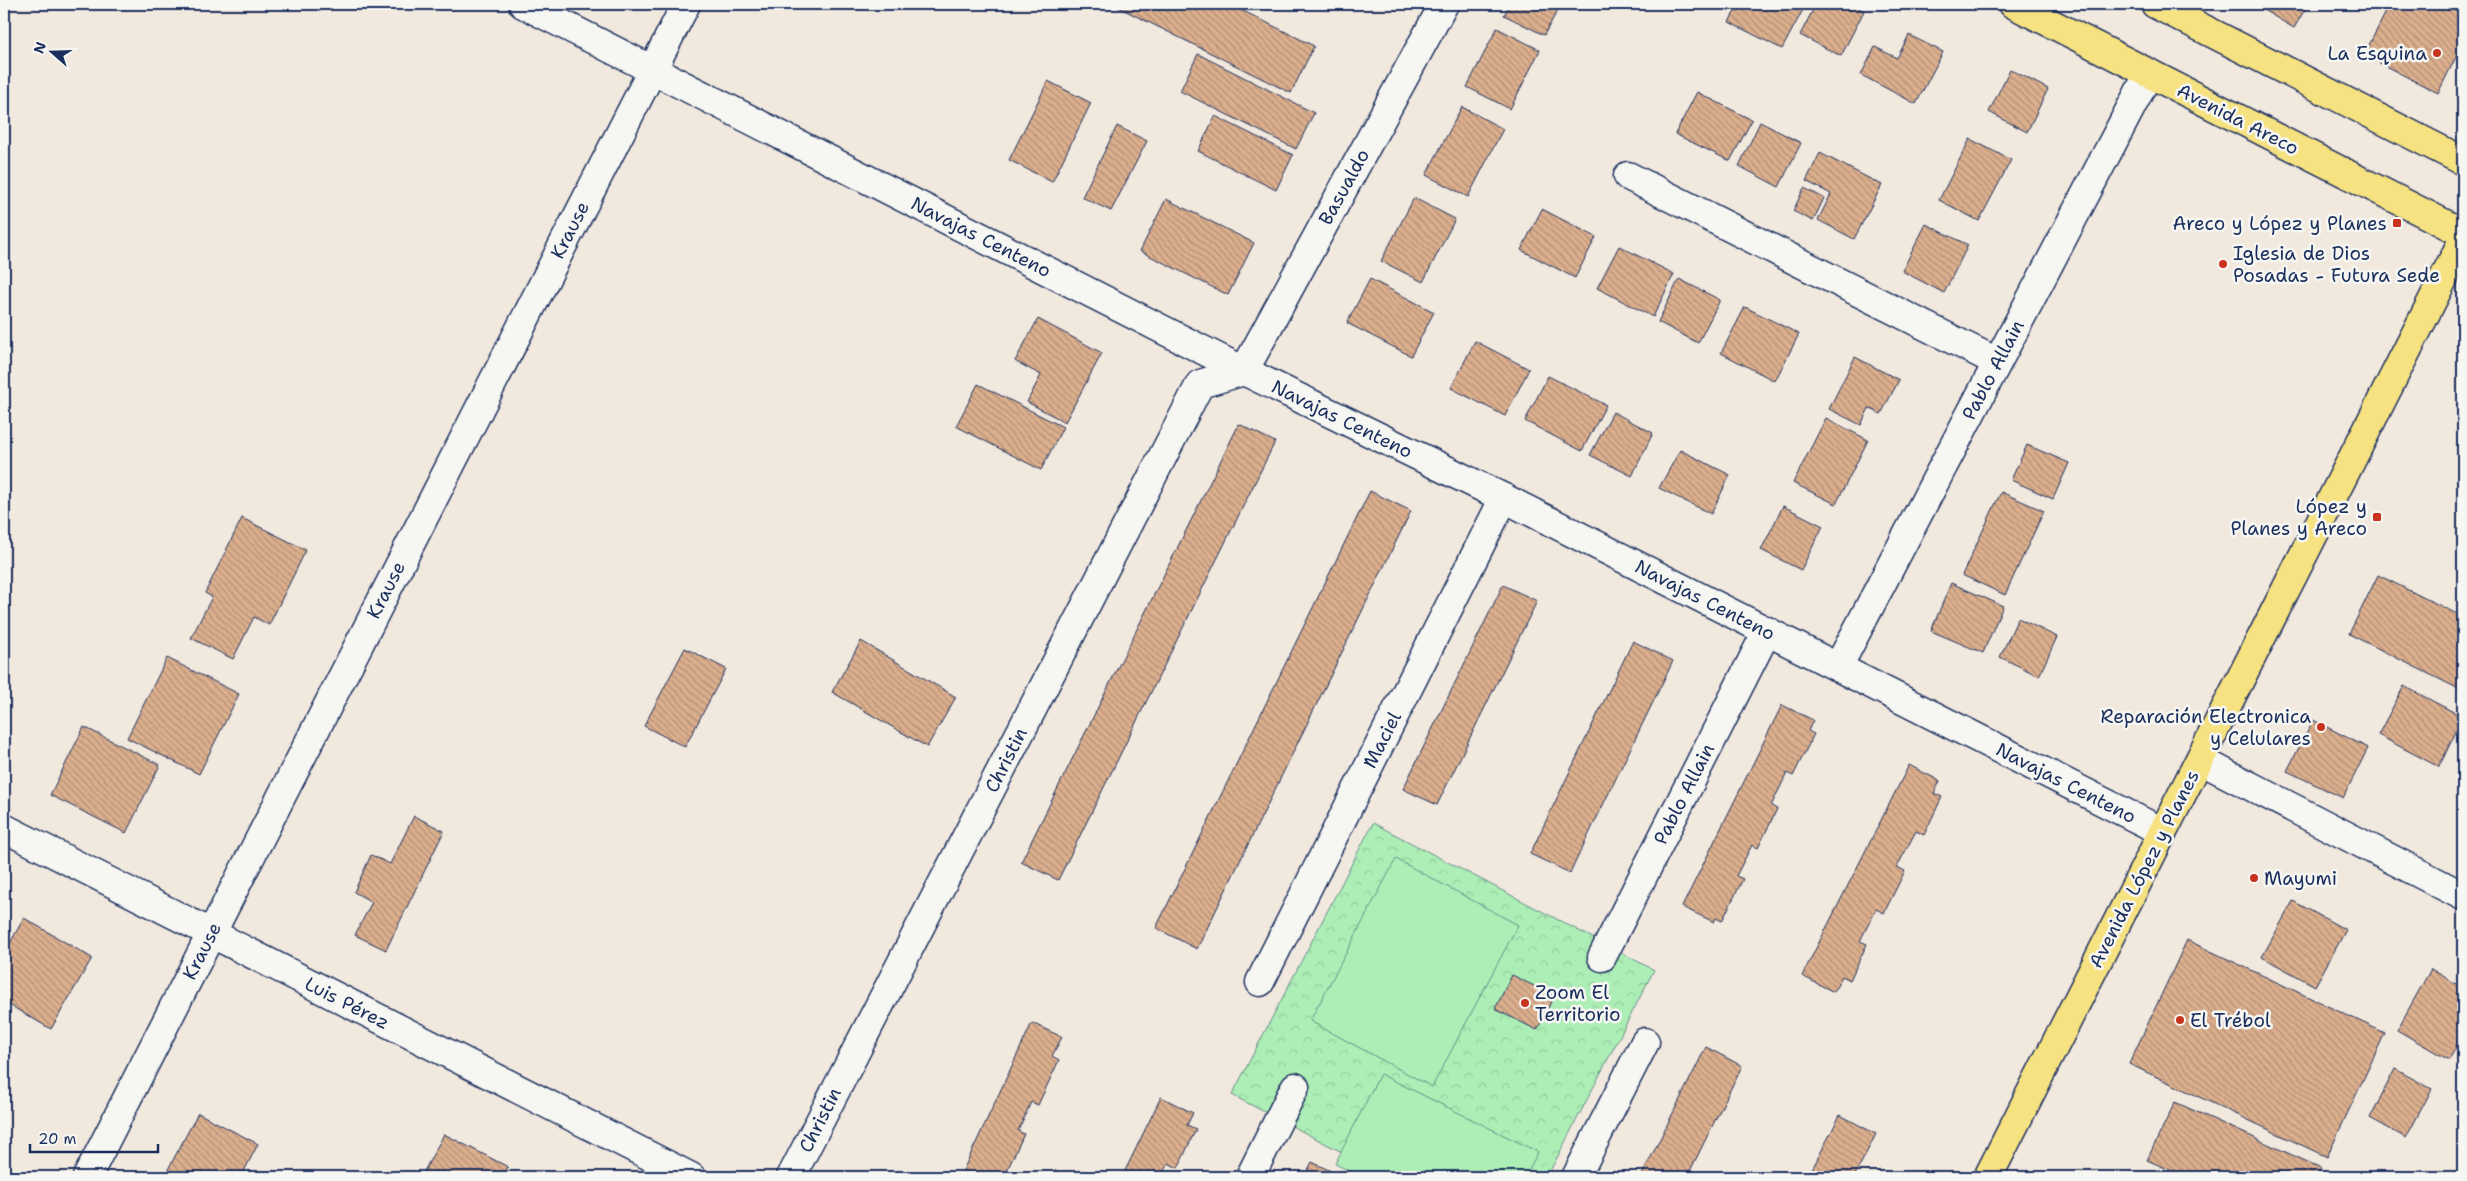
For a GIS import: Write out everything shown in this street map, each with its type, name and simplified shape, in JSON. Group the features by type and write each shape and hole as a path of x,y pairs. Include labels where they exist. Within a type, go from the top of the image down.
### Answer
{"main road":[{"name":"Avenida Areco","path":"2013,4 2463,233"},
{"path":"2155,4 2186,11 2463,161"},
{"name":"Avenida López y Planes","path":"1988,1177 2463,240"}],"street":[{"name":"Navajas Centeno","path":"523,4 1244,371 1504,498 2163,832"},
{"name":"Krause","path":"87,1177 686,4"},
{"name":"Basualdo","path":"1244,371 1444,4"},
{"name":"Pablo Allain","path":"1838,667 2149,73"},
{"path":"1628,176 1997,362"},
{"name":"Christin","path":"791,1177 1200,384 1244,371"},
{"name":"Maciel","path":"1260,982 1504,498"},
{"name":"Pablo Allain","path":"1602,957 1767,631"},
{"path":"2200,760 2463,896"},
{"name":"Luis Pérez","path":"4,828 691,1177"},
{"path":"1576,1177 1645,1042"},
{"path":"1250,1177 1295,1087"}],"green space":[{"path":"1373,823 1654,970 1547,1177 1390,1177 1232,1095"},
{"path":"1396,859 1518,925 1432,1087 1310,1021"},
{"path":"1380,1074 1538,1152 1525,1177 1362,1177 1335,1164"}],"building":[{"path":"1112,4 1229,4 1314,46 1291,93"},
{"path":"1510,4 1561,4 1544,35 1504,15"},
{"path":"1739,4 1806,4 1782,49 1729,22"},
{"path":"1816,4 1851,4 1864,11 1841,56 1800,35"},
{"path":"2253,4 2308,4 2294,28"},
{"path":"2390,4 2441,4 2463,15 2463,43 2438,93 2364,55"},
{"path":"1497,28 1540,50 1510,109 1467,87"},
{"path":"1909,35 1943,52 1916,104 1861,75 1875,47 1897,58"},
{"path":"1198,54 1314,113 1296,149 1180,91"},
{"path":"2010,69 2048,89 2027,132 1989,112"},
{"path":"1048,81 1091,103 1052,182 1009,160"},
{"path":"1697,92 1752,120 1730,161 1675,134"},
{"path":"1462,107 1503,129 1468,197 1426,175"},
{"path":"1215,116 1293,155 1276,190 1198,151"},
{"path":"1760,122 1801,143 1779,187 1739,166"},
{"path":"1117,126 1147,141 1111,211 1082,197"},
{"path":"1970,139 2011,160 1979,221 1939,200"},
{"path":"1820,153 1882,185 1854,239 1818,220 1831,194 1806,181"},
{"path":"1804,188 1824,198 1813,221 1793,211"},
{"path":"1414,198 1455,219 1423,282 1381,261"},
{"path":"1166,199 1254,243 1228,295 1140,251"},
{"path":"1542,209 1596,237 1575,278 1521,250"},
{"path":"1926,224 1968,245 1944,293 1902,271"},
{"path":"1619,246 1674,274 1653,317 1597,288"},
{"path":"1370,279 1434,312 1411,356 1347,323"},
{"path":"1679,279 1720,300 1698,343 1658,322"},
{"path":"1745,307 1799,334 1775,381 1721,353"},
{"path":"1038,319 1102,353 1065,422 1027,402 1041,375 1015,361"},
{"path":"1475,341 1529,369 1505,416 1451,388"},
{"path":"1855,357 1899,380 1881,414 1869,408 1861,425 1829,409"},
{"path":"1548,376 1606,405 1582,451 1525,421"},
{"path":"978,384 1063,427 1041,470 956,426"},
{"path":"1613,412 1653,433 1632,476 1590,455"},
{"path":"1826,418 1868,440 1836,504 1793,483"},
{"path":"1239,424 1275,442 1058,880 1021,862"},
{"path":"2027,445 2069,463 2053,499 2011,480"},
{"path":"1680,450 1730,475 1711,514 1659,488"},
{"path":"1370,491 1411,511 1197,949 1156,928"},
{"path":"2001,492 2044,511 2005,595 1962,575"},
{"path":"1783,506 1823,526 1801,570 1761,550"},
{"path":"242,518 306,550 269,625 254,617 233,659 191,638 212,597 205,593"},
{"path":"2378,575 2463,617 2463,691 2349,634"},
{"path":"1951,583 2003,606 1983,653 1931,631"},
{"path":"1503,585 1537,601 1437,805 1403,789"},
{"path":"2018,618 2057,637 2039,676 2000,657"},
{"path":"861,641 956,697 927,747 832,692"},
{"path":"1633,641 1673,661 1570,873 1530,854"},
{"path":"685,648 726,669 685,747 644,726"},
{"path":"167,658 239,694 199,774 127,738"},
{"path":"2404,686 2463,717 2439,767 2378,735"},
{"path":"1782,705 1813,720 1808,731 1814,734 1793,776 1787,773 1771,806 1777,809 1758,848 1752,845 1736,876 1743,879 1722,921 1716,918 1714,922 1682,907"},
{"path":"2313,720 2368,748 2343,798 2287,771"},
{"path":"84,727 160,765 126,833 50,795"},
{"path":"1909,765 1940,781 1934,793 1942,797 1924,835 1916,831 1897,867 1905,871 1884,913 1876,909 1860,941 1867,944 1850,980 1842,976 1834,992 1802,976"},
{"path":"414,816 444,831 386,950 355,935 372,902 354,892 371,855 390,864"},
{"path":"2293,901 2346,930 2315,986 2262,957"},
{"path":"24,918 92,958 51,1029 4,1002 4,954"},
{"path":"2187,940 2385,1033 2327,1157 2129,1064"},
{"path":"2431,969 2463,988 2463,1035 2449,1060 2397,1030"},
{"name":"Zoom El Territorio","path":"1512,975 1554,996 1537,1030 1495,1009"},
{"path":"1032,1023 1062,1037 1052,1056 1059,1060 1038,1105 1031,1102 1018,1131 1024,1134 1004,1177 998,1174 996,1177 960,1177"},
{"path":"1706,1047 1742,1066 1687,1177 1641,1177"},
{"path":"2395,1069 2432,1089 2406,1138 2370,1118"},
{"path":"1161,1097 1193,1113 1187,1125 1196,1129 1178,1168 1168,1163 1161,1177 1122,1177"},
{"path":"2175,1102 2321,1168 2317,1177 2186,1177 2147,1160"},
{"path":"198,1113 258,1144 241,1177 164,1177"},
{"path":"1840,1115 1876,1134 1854,1177 1808,1177"},
{"path":"444,1134 508,1167 502,1177 421,1177"},
{"path":"1312,1162 1343,1177 1304,1177"}],"place":[{"name":"La Esquina","path":"2437,53"},
{"name":"Areco y López y Planes","path":"2397,223"},
{"name":"Iglesia de Dios Posadas - Futura Sede","path":"2223,264"},
{"name":"López y Planes y Areco","path":"2377,517"},
{"name":"Reparación Electronica y Celulares","path":"2321,727"},
{"name":"Mayumi","path":"2254,878"},
{"name":"Zoom El Territorio","path":"1525,1003"},
{"name":"El Trébol","path":"2180,1020"}]}
